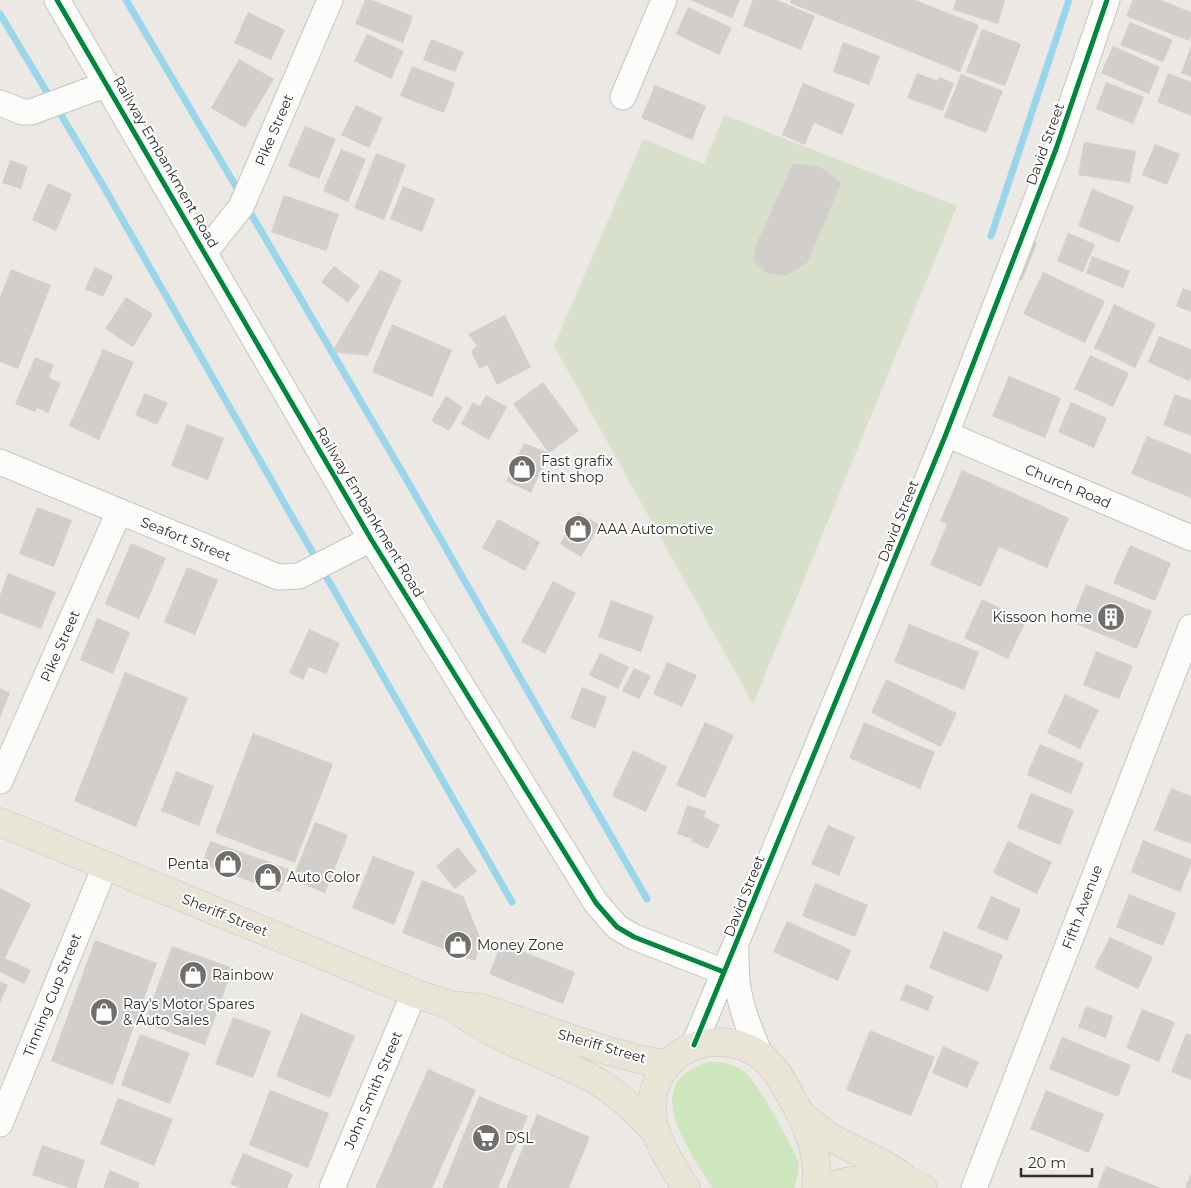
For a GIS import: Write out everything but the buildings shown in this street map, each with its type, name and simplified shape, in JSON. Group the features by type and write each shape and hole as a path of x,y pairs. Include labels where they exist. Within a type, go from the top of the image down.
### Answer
{"main road":[{"name":"Sheriff Street","path":"0,822 414,993 450,1005 482,1008 605,1050 643,1060 668,1064"},
{"name":"Sheriff Street","path":"450,1005 476,1024 507,1041 594,1080 635,1110 656,1132"},
{"path":"686,1188 656,1132 652,1110 653,1093 659,1078 668,1064 694,1045 711,1041 741,1044 761,1056 775,1070 804,1117 818,1164 816,1188"},
{"path":"804,1117 831,1138 915,1184"},
{"path":"829,1188 836,1184 859,1180 915,1184"}],"street":[{"name":"Railway Embankment Road","path":"57,0 372,538 596,903 617,927 634,937 724,972"},
{"name":"Pike Street","path":"205,252 241,208 330,0"},
{"path":"623,97 664,0"},
{"name":"David Street","path":"694,1045 946,434 1056,149 1107,0"},
{"path":"0,103 30,112 107,84"},
{"name":"Church Road","path":"946,434 1191,538"},
{"name":"Seafort Street","path":"0,462 273,575 284,577 299,576 372,538"},
{"name":"Pike Street","path":"0,781 119,512"},
{"name":"Fifth Avenue","path":"974,1188 1191,626"},
{"name":"Tinning Cup Street","path":"0,1124 105,866"},
{"name":"David Street","path":"736,944 737,981 742,1007 761,1056"},
{"name":"John Smith Street","path":"332,1188 414,993"}],"green space":[{"path":"724,115 957,206 753,704 554,346 643,139 704,164"},
{"path":"709,1062 732,1065 745,1072 766,1100 799,1165 794,1188 712,1188 682,1137 675,1118 672,1101 676,1085 688,1072"}],"waterway":[{"path":"126,0 241,195"},
{"path":"991,236 1069,0"},
{"path":"0,14 51,99"},
{"path":"57,108 512,902"},
{"path":"247,207 408,482 647,899"}],"cycle path":[{"path":"57,0 371,539 596,903 617,927 634,937 724,972"},
{"path":"694,1045 946,434 1056,149 1107,0"}],"place":[{"name":"Fast grafix tint shop","path":"522,469"},
{"name":"AAA Automotive","path":"578,529"},
{"name":"Kissoon home","path":"1111,617"},
{"name":"Penta","path":"228,864"},
{"name":"Auto Color","path":"268,877"},
{"name":"Money Zone","path":"458,945"},
{"name":"Rainbow","path":"193,975"},
{"name":"Ray's Motor Spares & Auto Sales","path":"104,1012"},
{"name":"DSL","path":"486,1138"}]}
